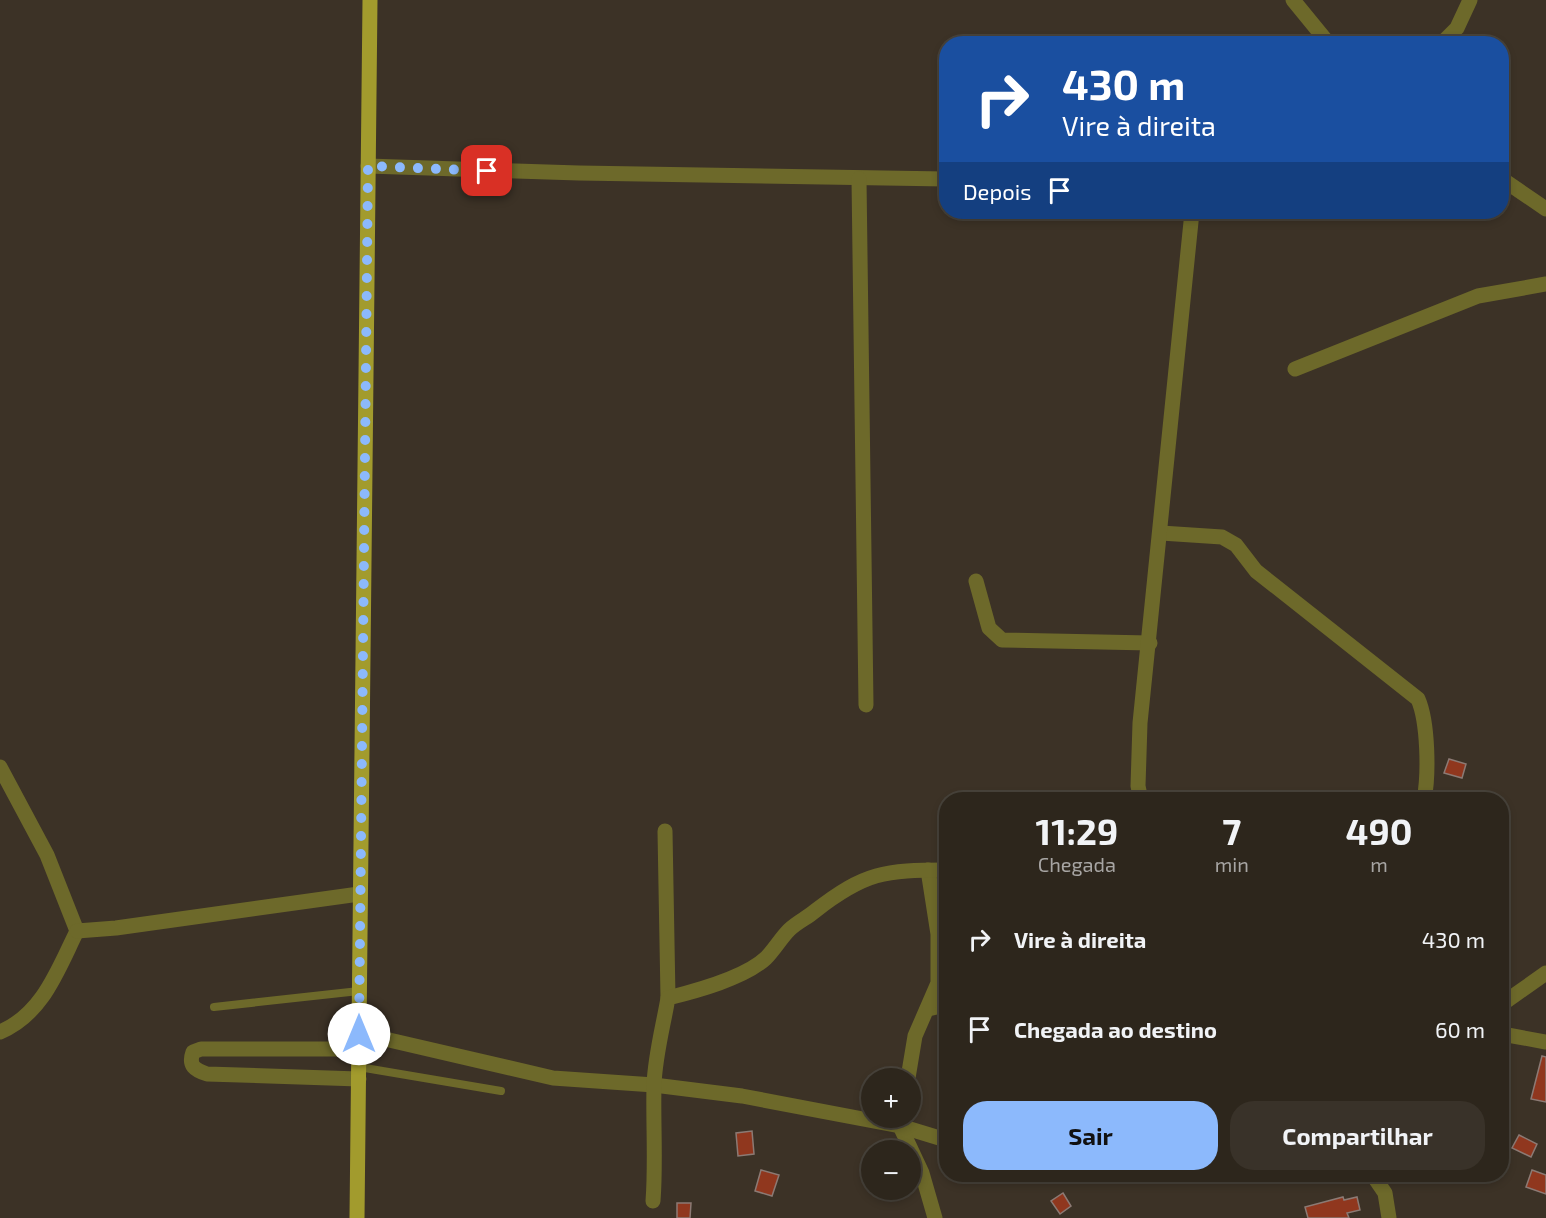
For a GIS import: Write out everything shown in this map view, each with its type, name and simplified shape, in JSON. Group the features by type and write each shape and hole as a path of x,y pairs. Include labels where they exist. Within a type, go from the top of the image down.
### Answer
{"main road":[{"path":"357,1218 370,0"}],"street":[{"path":"1293,0 1322,36"},
{"path":"1449,36 1457,28 1470,0"},
{"path":"368,166 859,179 939,179"},
{"path":"859,179 866,705"},
{"path":"1509,184 1546,209"},
{"path":"1139,792 1140,723 1150,643 1191,219"},
{"path":"1295,369 1478,296 1546,284"},
{"path":"1161,533 1222,537 1230,540 1256,571 1418,699 1422,709 1426,758 1424,792"},
{"path":"975,581 989,628 1002,640 1150,643"},
{"path":"0,767 47,855 78,931"},
{"path":"653,1201 656,1165 654,1085 668,998 665,831"},
{"path":"928,870 939,945"},
{"path":"668,998 688,993 752,968 766,958 791,927 845,888 867,877 892,871 939,870"},
{"path":"78,931 116,928 359,894"},
{"path":"0,1032 25,1017 40,1002 78,931"},
{"path":"1509,999 1546,973"},
{"path":"910,1068 915,1036 939,985"},
{"path":"928,1009 939,1007"},
{"path":"1509,1035 1546,1042"},
{"path":"359,1073 207,1074 197,1071 190,1059 194,1052 201,1048 359,1041 553,1078 654,1085 742,1096 861,1115"},
{"path":"903,1128 922,1173 934,1218"},
{"path":"916,1128 939,1137"},
{"path":"1377,1182 1385,1193"},
{"path":"1380,1182 1385,1193 1389,1218"}],"lane":[{"path":"214,1007 359,991"},
{"path":"359,1073 501,1091"}],"building":[{"path":"1449,759 1466,764 1462,778 1444,773"},
{"path":"1542,1056 1546,1057 1546,1102 1531,1099"},
{"path":"752,1131 754,1154 738,1156 736,1133"},
{"path":"1519,1135 1537,1144 1531,1157 1512,1148"},
{"path":"761,1170 779,1175 772,1196 755,1191"},
{"path":"1532,1170 1546,1175 1546,1194 1526,1187"},
{"path":"1063,1193 1071,1206 1060,1214 1051,1201"},
{"path":"1343,1197 1344,1200 1357,1197 1360,1210 1347,1213 1349,1218 1308,1218 1305,1207"},
{"path":"677,1203 691,1203 690,1218 677,1218"}],"route":[{"path":"359,1034 368,166 487,171"}]}
